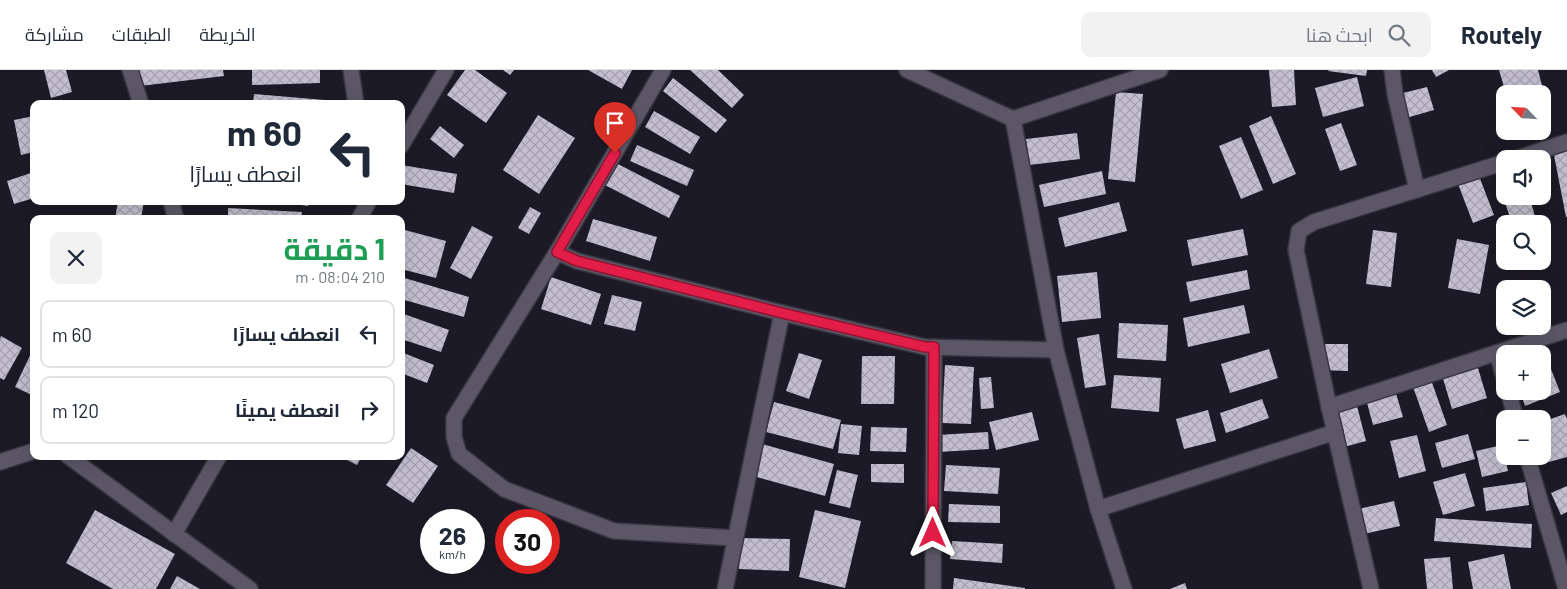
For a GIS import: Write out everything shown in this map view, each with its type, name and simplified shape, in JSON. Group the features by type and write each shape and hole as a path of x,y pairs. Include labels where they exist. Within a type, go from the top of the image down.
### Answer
{"street":[{"path":"130,70 140,100"},
{"path":"351,70 355,100"},
{"path":"405,139 446,70"},
{"path":"663,70 557,252 454,418 454,437 459,454 504,489 614,531 736,538"},
{"path":"907,70 1013,119 1160,70"},
{"path":"1392,70 1418,190"},
{"path":"1013,119 1056,350 1098,509 1124,589"},
{"path":"1543,150 1567,142"},
{"path":"1371,589 1329,407 1296,250 1299,231 1314,222 1496,165"},
{"path":"557,252 577,261 925,347 1056,350"},
{"path":"725,589 782,313"},
{"path":"1521,345 1567,330"},
{"path":"933,589 934,347"},
{"path":"1329,407 1496,353"},
{"path":"1098,509 1335,432"},
{"path":"0,462 30,451"},
{"path":"73,460 250,589"},
{"path":"174,534 217,460"},
{"path":"1530,465 1566,589"}],"building":[{"path":"44,70 66,70 72,92 51,98"},
{"path":"138,70 223,70 224,76 140,86"},
{"path":"252,70 320,70 320,83 252,85"},
{"path":"465,70 475,70 507,93 486,123 447,95"},
{"path":"503,70 514,70 510,75"},
{"path":"588,70 632,70 622,89"},
{"path":"690,70 718,70 744,95 732,108"},
{"path":"1269,70 1294,70 1296,105 1272,107"},
{"path":"1329,70 1367,70 1366,76"},
{"path":"1432,70 1449,70 1436,77"},
{"path":"1499,70 1538,70 1542,85 1503,85"},
{"path":"1357,77 1364,106 1323,117 1315,88"},
{"path":"673,78 727,120 716,133 663,91"},
{"path":"1427,87 1434,110 1406,118 1399,94"},
{"path":"1116,92 1143,94 1135,182 1108,179"},
{"path":"254,94 325,100 253,100"},
{"path":"654,111 700,137 690,154 645,127"},
{"path":"538,115 575,138 539,194 503,170"},
{"path":"1271,116 1296,174 1273,184 1249,126"},
{"path":"30,117 30,153 21,155 14,120"},
{"path":"1341,123 1357,165 1340,171 1325,129"},
{"path":"440,126 464,145 454,158 430,139"},
{"path":"1077,133 1080,159 1029,165 1026,139"},
{"path":"1241,137 1263,190 1241,199 1219,146"},
{"path":"637,145 694,170 687,186 630,161"},
{"path":"1567,148 1567,217 1566,217 1553,150"},
{"path":"612,161 680,196 669,218 601,183"},
{"path":"405,166 457,174 454,193 405,185"},
{"path":"1102,171 1106,194 1044,207 1039,185"},
{"path":"30,173 30,199 14,204 7,181"},
{"path":"1479,176 1494,215 1473,223 1458,184"},
{"path":"1119,202 1127,231 1065,247 1058,218"},
{"path":"117,205 143,205 142,215 116,215"},
{"path":"1506,205 1532,205 1535,215 1509,215"},
{"path":"530,207 541,213 529,234 518,228"},
{"path":"228,208 302,212 302,215 228,215"},
{"path":"593,219 657,237 650,261 586,241"},
{"path":"472,226 493,237 471,279 450,268"},
{"path":"1243,229 1248,255 1192,266 1187,240"},
{"path":"405,230 446,241 436,278 405,270"},
{"path":"1373,230 1397,233 1391,287 1366,284"},
{"path":"1457,239 1489,245 1480,294 1448,288"},
{"path":"1247,270 1250,289 1190,302 1186,282"},
{"path":"1097,272 1101,318 1062,322 1057,276"},
{"path":"551,277 601,294 591,325 541,309"},
{"path":"405,278 469,297 464,317 405,300"},
{"path":"612,295 642,302 635,331 604,324"},
{"path":"1244,305 1250,333 1188,347 1183,318"},
{"path":"405,314 449,330 441,352 405,340"},
{"path":"1119,323 1168,325 1166,361 1117,358"},
{"path":"1099,334 1106,385 1085,388 1077,338"},
{"path":"1,336 22,348 4,380 0,378"},
{"path":"1322,344 1348,344 1348,371 1321,370"},
{"path":"1269,349 1278,378 1230,393 1221,364"},
{"path":"799,353 822,360 809,399 786,391"},
{"path":"405,354 434,365 427,383 405,375"},
{"path":"30,355 30,394 15,387"},
{"path":"1474,355 1487,398 1452,409 1439,365"},
{"path":"862,356 895,356 894,404 861,404"},
{"path":"945,365 974,367 971,424 942,423"},
{"path":"1551,369 1560,392 1551,396"},
{"path":"1114,375 1161,378 1159,412 1111,408"},
{"path":"991,377 994,408 981,409 979,378"},
{"path":"1430,377 1447,425 1429,432 1412,384"},
{"path":"1392,380 1403,417 1373,425 1363,388"},
{"path":"1262,399 1269,418 1226,433 1220,413"},
{"path":"1523,400 1540,400 1525,406"},
{"path":"774,402 841,420 833,449 766,432"},
{"path":"1357,406 1366,441 1340,448 1331,413"},
{"path":"1208,410 1216,441 1184,449 1176,419"},
{"path":"1032,412 1039,440 996,450 989,422"},
{"path":"1565,414 1567,419 1567,457 1551,461 1551,419"},
{"path":"841,424 862,426 859,455 838,453"},
{"path":"871,427 907,428 906,452 870,451"},
{"path":"988,432 989,449 938,452 937,435"},
{"path":"1468,434 1475,459 1442,468 1435,443"},
{"path":"1417,435 1426,471 1399,478 1390,441"},
{"path":"762,444 834,464 825,496 753,476"},
{"path":"1496,446 1496,465 1507,465 1508,471 1482,477 1476,451"},
{"path":"411,448 438,466 413,503 386,485 403,460 405,460"},
{"path":"347,460 360,460 357,465"},
{"path":"871,464 904,464 904,483 871,482"},
{"path":"946,465 1000,468 998,494 944,491"},
{"path":"837,470 858,475 850,508 829,503"},
{"path":"1465,473 1475,506 1443,515 1433,482"},
{"path":"1526,482 1529,505 1486,511 1483,488"},
{"path":"1567,486 1567,512 1561,515 1551,493"},
{"path":"1394,501 1400,526 1359,535 1354,510"},
{"path":"949,504 1000,506 1000,523 948,522"},
{"path":"95,510 175,554 156,589 113,589 66,563"},
{"path":"815,510 861,521 845,588 799,577"},
{"path":"1436,518 1532,524 1531,548 1434,541"},
{"path":"741,538 790,539 789,571 739,569"},
{"path":"952,541 1003,544 1002,563 950,559"},
{"path":"1504,554 1511,589 1473,589 1468,562"},
{"path":"1450,557 1453,589 1427,589 1424,559"},
{"path":"177,576 200,589 170,589"},
{"path":"954,578 1025,588 1025,589 953,589"},
{"path":"1185,583 1187,589 1170,589"}],"route":[{"path":"615,153 557,252 577,261 782,313 925,347 934,347 933,533"}]}
